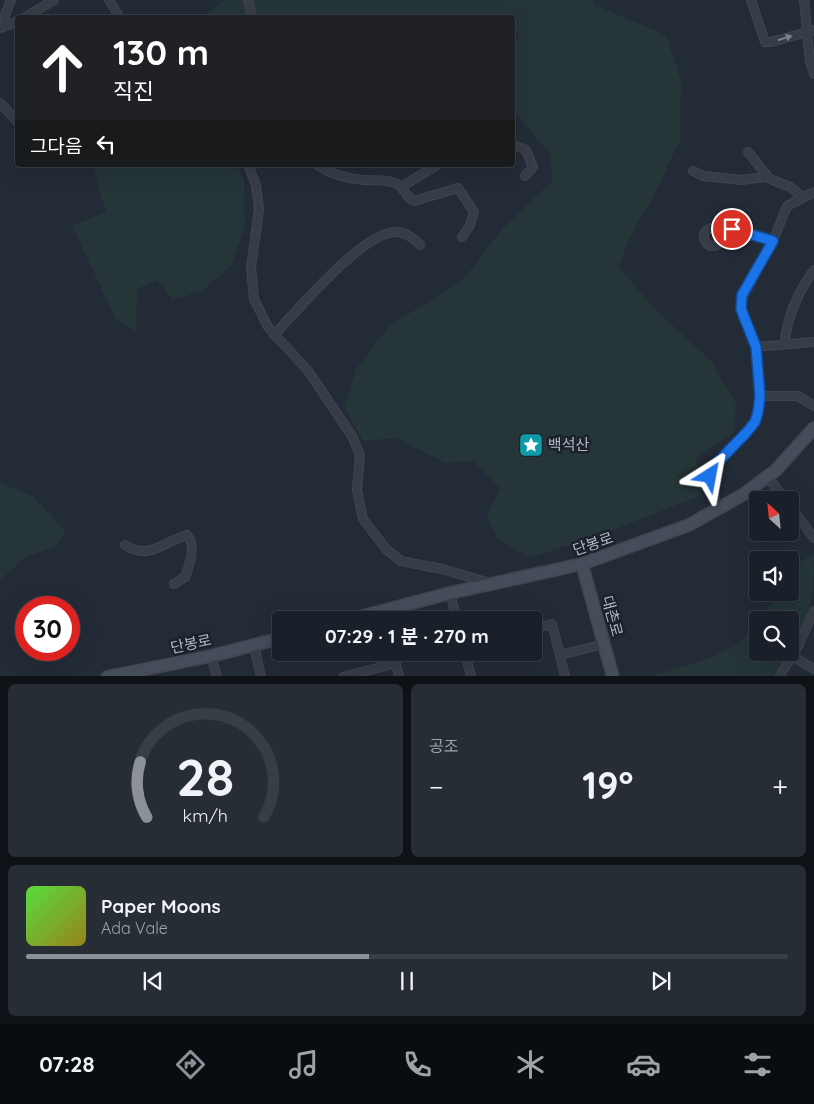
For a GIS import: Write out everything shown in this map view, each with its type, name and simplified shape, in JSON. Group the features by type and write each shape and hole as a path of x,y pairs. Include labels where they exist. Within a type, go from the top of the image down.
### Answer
{"street":[{"path":"11,0 4,17 3,26 15,21"},
{"path":"29,15 54,0"},
{"path":"108,0 118,15"},
{"path":"248,0 251,15"},
{"path":"751,0 765,42 771,42 811,30"},
{"path":"804,0 811,30 810,62 814,74"},
{"path":"0,103 15,119"},
{"path":"515,145 526,150 533,167 525,176"},
{"path":"748,152 769,178"},
{"path":"249,167 256,185 259,209 252,250 252,288 260,313 274,335 309,372 352,436 360,455 358,490 363,519 386,548 401,561 442,569 493,584"},
{"path":"320,167 331,173 363,180 393,182 401,187 409,199 414,201 458,188 474,212 469,228 462,237"},
{"path":"401,187 434,167"},
{"path":"693,171 703,176 742,180 760,177 769,178 790,187 803,197"},
{"path":"717,510 710,472 755,422 760,396 756,347 741,309 741,300 773,241 787,206 814,192"},
{"path":"720,234 736,229 773,241"},
{"path":"274,335 354,252 379,237 396,232 410,235 420,245"},
{"path":"786,344 789,322 799,295 814,270"},
{"path":"756,347 814,342"},
{"path":"760,396 793,395 803,398 814,406"},
{"name":"단봉로","path":"397,611 450,594 582,564 689,525 717,510 768,476 805,440 814,428"},
{"path":"768,476 779,491"},
{"path":"799,518 814,538"},
{"path":"125,545 135,552 144,551 164,546 187,535 190,538 191,546 188,568 185,578 174,584"},
{"name":"대촌로","path":"582,564 613,676"},
{"path":"450,594 455,611"},
{"path":"799,642 814,611"},
{"path":"542,627 552,624 564,676"},
{"name":"단봉로","path":"111,676 211,656 272,640"},
{"path":"560,655 604,644"},
{"path":"254,645 262,676"},
{"path":"211,656 217,676"},
{"path":"799,660 814,668"},
{"path":"467,661 471,676"},
{"path":"779,676 789,661"},
{"path":"343,676 396,663 399,676"}],"shaded area":[{"path":"225,0 593,0 595,5 666,35 681,80 680,140 653,197 630,237 619,267 653,307 710,360 736,403 734,433 696,457 702,495 608,532 529,558 496,537 487,515 500,489 473,461 445,463 397,438 363,441 344,407 356,369 389,326 463,280 502,229 553,180 550,154 515,112 515,47 519,35 515,34 515,15 206,15"},
{"path":"93,167 237,167 244,179 245,227 231,266 202,291 172,300 157,280 137,289 136,332 116,319 72,226 106,212"},
{"path":"0,483 33,496 66,532 56,546 26,557 0,580"},
{"path":"814,555 810,605 799,634 799,611 766,611 773,601 799,601 799,563"},
{"path":"749,633 749,661 783,661 772,676 651,676 709,658 736,644"}],"place":[{"name":"백석산","path":"531,445"}],"route":[{"path":"710,476 712,468 755,422 760,396 756,347 740,305 742,295 773,241 732,229"}]}
